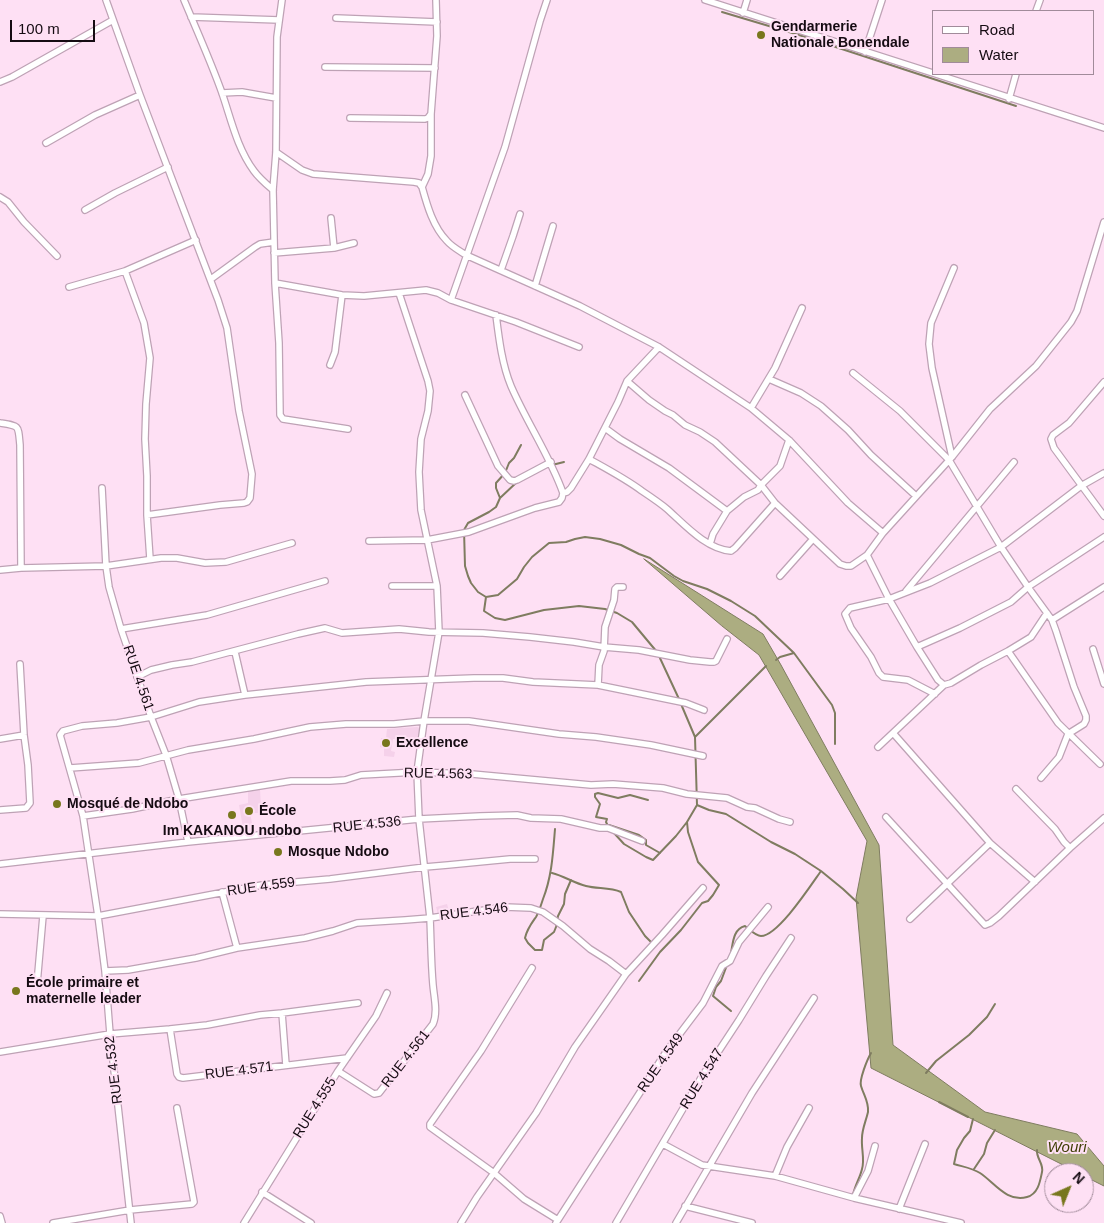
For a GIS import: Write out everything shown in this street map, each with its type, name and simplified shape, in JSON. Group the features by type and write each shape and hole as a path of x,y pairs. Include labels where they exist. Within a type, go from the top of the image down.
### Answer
{"street":[{"path":"106,0 140,95 211,279 227,328 239,411 252,474 250,498 247,502 147,515"},
{"path":"184,0 246,158 254,171 273,190"},
{"path":"282,0 277,36 276,152 273,190 280,416 283,419 348,429"},
{"path":"422,187 428,174 431,156 431,114 437,36 436,0"},
{"path":"451,300 505,147 547,0"},
{"path":"705,0 932,74"},
{"path":"742,13 747,0"},
{"path":"864,52 882,0"},
{"path":"191,17 279,20"},
{"path":"336,18 437,22"},
{"path":"0,82 113,20"},
{"path":"325,67 435,68"},
{"path":"936,75 1047,111 1104,127"},
{"path":"1009,98 1016,75"},
{"path":"222,93 242,92 276,98"},
{"path":"46,143 95,115 140,95"},
{"path":"350,118 425,119 431,114"},
{"path":"276,152 302,170 312,174 414,182 419,184 422,187 435,225 447,242 466,255 580,306 659,347 752,408 789,440 848,503 883,533"},
{"path":"85,210 115,192 168,167"},
{"path":"0,197 8,202 24,222 57,256"},
{"path":"500,270 520,214"},
{"path":"331,218 334,248"},
{"path":"627,381 649,400 673,415 685,426 700,432 715,442 761,484 776,503 840,564 851,566 866,555 883,533 951,458 990,409 1036,366 1071,322 1077,310 1104,222"},
{"path":"535,286 553,226"},
{"path":"68,287 125,271 196,240"},
{"path":"211,279 260,244 274,242"},
{"path":"274,253 334,248 354,242"},
{"path":"954,268 931,323 929,344 932,368 951,458 1001,547 1052,620 1074,687 1086,716 1084,724 1068,734 1059,757 1041,778"},
{"path":"125,271 144,323 150,358 145,438 150,559"},
{"path":"275,283 342,295 364,296 426,290 579,347"},
{"name":"RUE 4.546","path":"399,292 430,391 428,411 421,439 419,472 421,510 437,586 439,632 417,772 419,820 430,918 505,907 531,908 543,912 590,949 626,974"},
{"path":"330,365 335,352 342,295"},
{"path":"752,408 775,368 802,308"},
{"path":"369,540 427,540 469,532 535,508 559,502 562,498 563,493 551,462 510,385 501,353 496,315"},
{"path":"563,493 571,488 589,459 627,381 659,347"},
{"path":"854,374 900,411 951,458"},
{"path":"769,379 801,393 821,406 916,496"},
{"path":"1104,382 1069,423 1053,435 1051,439 1054,448 1104,516"},
{"path":"465,395 498,466 510,480 517,480 551,462"},
{"path":"0,423 14,425 18,429 20,445 21,568"},
{"path":"605,428 669,468 727,512"},
{"path":"710,544 713,534 727,512 744,497 758,490 761,484 780,466 789,440"},
{"path":"589,459 640,489 710,544 726,550 731,551 776,503"},
{"path":"905,592 1014,462"},
{"path":"935,694 908,680 883,677 851,628 845,614 850,608 889,599 930,583 1001,547 1081,486 1104,473"},
{"path":"102,488 106,566 109,588 121,629"},
{"path":"917,648 1011,602 1028,588 1104,537"},
{"path":"780,576 813,539"},
{"path":"0,570 106,566 161,558 177,558 205,563 226,562 292,543"},
{"path":"866,555 917,648 938,680 944,685"},
{"name":"RUE 4.561","path":"188,842 179,799 166,755 121,629 207,614 325,581"},
{"path":"392,586 437,586"},
{"path":"598,685 606,627 616,589 617,587 623,587"},
{"path":"1052,620 1104,588"},
{"path":"878,747 944,685 951,683 1030,637 1047,613"},
{"path":"138,677 151,670 235,652 325,628 342,633 399,629 530,637 639,650 690,660 714,662 719,657 727,639"},
{"path":"1093,649 1104,684"},
{"path":"1008,651 1058,723 1100,764"},
{"path":"235,652 245,695"},
{"path":"0,810 26,808 30,803 20,664"},
{"path":"151,717 199,702 245,695 366,682 503,678 533,682 598,685 686,703 704,710"},
{"name":"RUE 4.532","path":"131,1223 110,1034 106,971 98,916 82,816 60,735 64,731 82,726 151,717"},
{"path":"70,768 139,763 188,750 254,740 310,727 424,721 469,721 651,745 703,756"},
{"path":"893,733 990,843 1035,882"},
{"path":"0,739 24,735"},
{"name":"RUE 4.563","path":"82,816 291,781 345,780 361,775 417,772 472,774 591,785 613,784 662,788 687,794 727,798 790,822"},
{"path":"1016,789 1070,848"},
{"name":"RUE 4.536","path":"0,864 188,842 480,816 517,815 531,818 561,819 600,828 608,828 642,841"},
{"path":"886,817 985,925 999,916 1104,818"},
{"path":"910,919 990,843"},
{"name":"RUE 4.559","path":"98,916 262,885 330,879 425,867 510,859 535,859"},
{"path":"461,1223 536,1114 575,1047 626,974 703,888"},
{"path":"222,892 237,948"},
{"name":"RUE 4.549","path":"557,1222 666,1052 699,1010 722,966 730,961 739,942 768,907"},
{"path":"0,914 98,916"},
{"path":"37,984 44,916"},
{"path":"106,971 128,970 237,948 306,938 357,922 430,918"},
{"name":"RUE 4.561","path":"338,1071 374,1094 379,1093 433,1024 435,1020 435,1004 430,918"},
{"name":"RUE 4.547","path":"616,1223 701,1078 791,938"},
{"path":"532,968 489,1038 430,1124 430,1128 494,1173 524,1199 557,1222"},
{"name":"RUE 4.555","path":"244,1223 338,1071 376,1016 387,993"},
{"path":"676,1223 752,1093 814,998"},
{"path":"0,1052 110,1034 207,1025 260,1015 358,1003"},
{"path":"282,1013 286,1065"},
{"name":"RUE 4.571","path":"170,1029 177,1074 183,1078 347,1058"},
{"path":"52,1223 130,1210 192,1204 194,1202 177,1108"},
{"path":"775,1176 787,1147 809,1108"},
{"path":"663,1144 702,1165 775,1176 854,1198 961,1223"},
{"path":"899,1209 925,1144"},
{"path":"854,1198 868,1171 875,1146"},
{"path":"262,1192 308,1222"},
{"path":"686,1206 752,1223"},
{"path":"0,1216 2,1223"}],"shaded area":[{"name":"Excellence","path":"420,728 419,737 393,739 391,751 395,752 394,757 384,756 384,748 380,747 381,738 386,738 387,729"},
{"name":"École","path":"260,788 261,809 259,809 259,813 250,813 254,833 244,834 239,805 248,803 248,790"},
{"path":"447,904 449,911 438,914 436,907"}],"water":[{"name":"Wouri","path":"644,559 763,634 879,845 893,1045 985,1112 1077,1134 1104,1166 1104,1186 1094,1181 1094,1163 1059,1163 871,1068 856,898 867,841 759,655"}],"waterway":[{"path":"722,12 799,35 1016,106"},
{"path":"500,498 496,483 505,473 521,445"},
{"path":"552,465 564,462"},
{"path":"517,482 500,498 496,507 468,523 464,530 465,566 471,583 478,592 486,597 498,595 517,579 532,557 549,543 566,542 585,537 621,545 650,558 683,581 707,589 755,616 794,653 832,705 835,713 835,744"},
{"path":"486,597 484,611 495,618 505,620 544,610 579,606 605,609 617,613 632,622 657,652"},
{"path":"776,660 794,653"},
{"path":"659,656 679,699"},
{"path":"695,737 766,666"},
{"path":"614,833 624,844 653,860 676,836 697,805 695,737 681,704"},
{"path":"608,826 607,819 596,817 600,804 595,794 618,798 630,795 648,800"},
{"path":"697,805 726,814 771,842 795,854 821,871 858,903"},
{"path":"639,981 660,952 681,930 702,903 708,901 719,885 698,862 688,832 687,822"},
{"path":"609,825 639,835 646,840 646,845 660,853"},
{"path":"555,829 552,864 546,890 538,913 525,938 535,950 542,950 544,940 554,932 571,880"},
{"path":"731,953 734,937 738,930 745,926 759,936 768,934 794,909 821,871"},
{"path":"552,873 586,886 621,892 629,912 652,943"},
{"path":"727,965 713,996 731,1011"},
{"path":"926,1073 936,1061 969,1035 987,1017 995,1004"},
{"path":"853,1195 863,1165 862,1135 868,1112 861,1079 871,1053"},
{"path":"939,1102 968,1117"},
{"path":"973,1119 970,1131 957,1150 954,1164 980,1173 1001,1191 1013,1197 1027,1197 1036,1190 1042,1169 1037,1150"},
{"path":"974,1169 984,1154 987,1143 995,1130"}],"place":[{"name":"Gendarmerie Nationale Bonendale","path":"761,35"},
{"name":"Excellence","path":"386,743"},
{"name":"Mosqué de Ndobo","path":"57,804"},
{"name":"École","path":"249,811"},
{"name":"Im KAKANOU ndobo","path":"232,815"},
{"name":"Mosque Ndobo","path":"278,852"},
{"name":"École primaire et maternelle leader","path":"16,991"}]}
